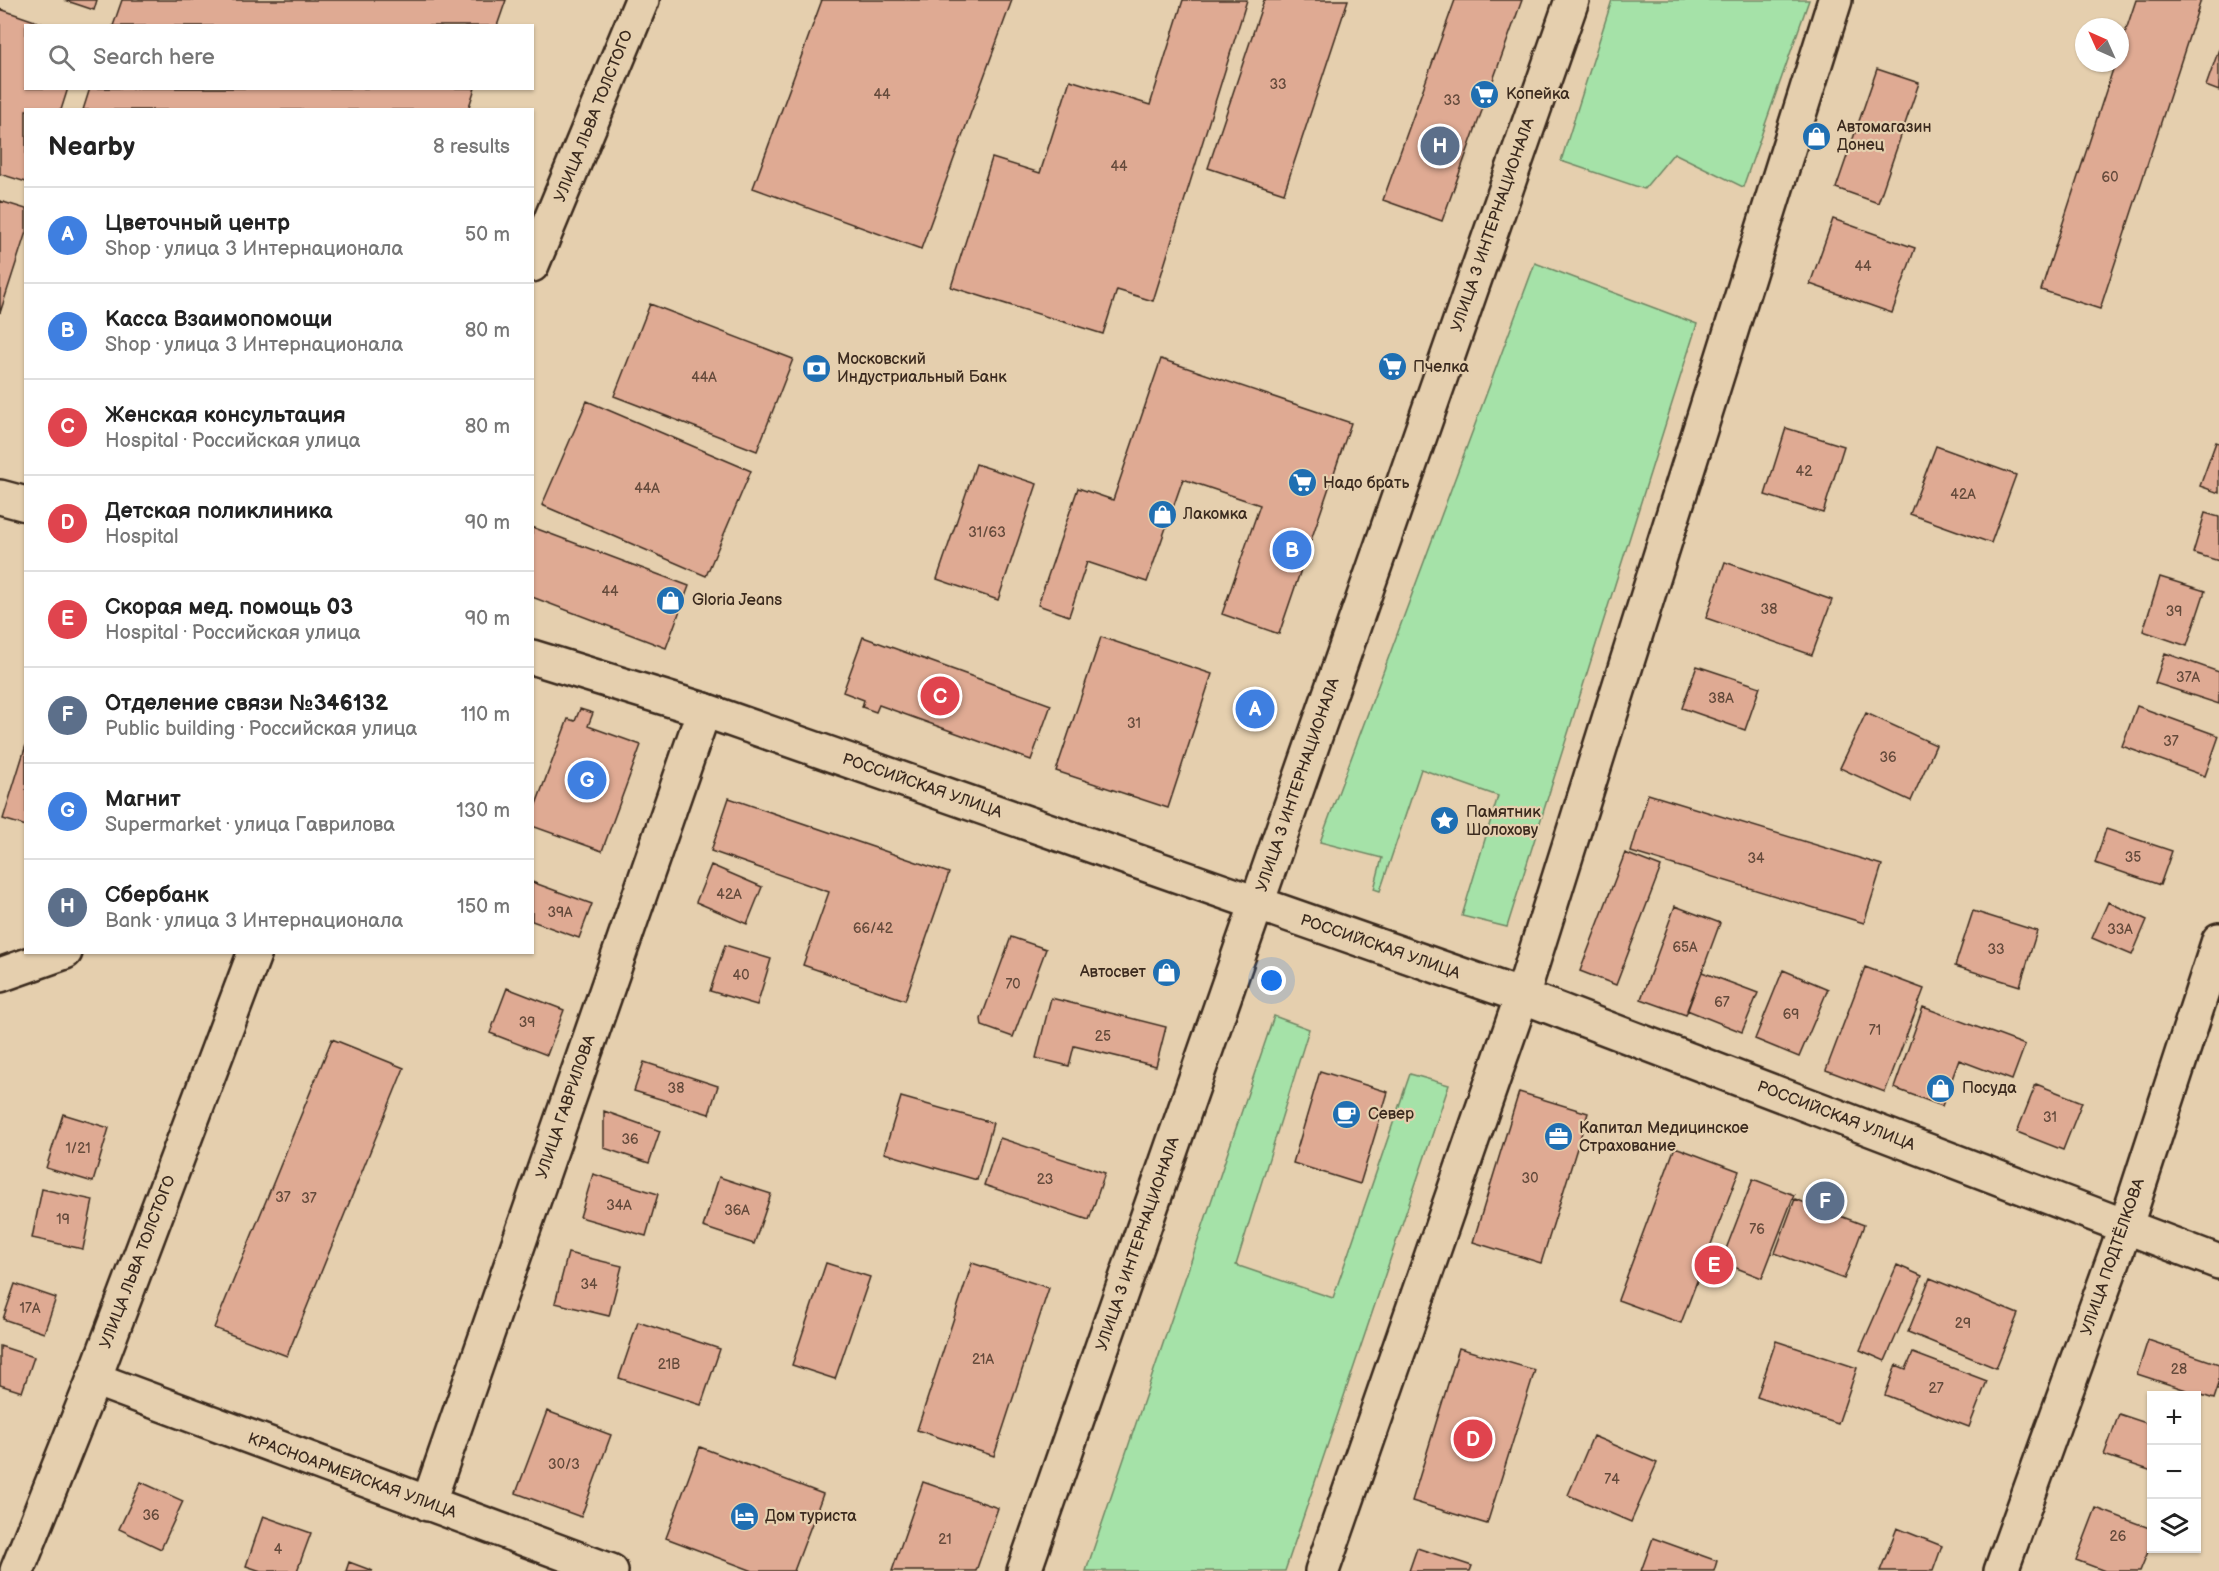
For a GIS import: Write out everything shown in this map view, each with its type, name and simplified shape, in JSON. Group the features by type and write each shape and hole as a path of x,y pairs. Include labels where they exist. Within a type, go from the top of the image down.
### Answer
{"street":[{"name":"УЛИЦА ЛЬВА ТОЛСТОГО","path":"534,260 642,0"},
{"name":"УЛИЦА 3 ИНТЕРНАЦИОНАЛА","path":"1024,1571 1572,0"},
{"path":"1322,1571 1522,996 1835,0"},
{"path":"0,497 24,503"},
{"name":"РОССИЙСКАЯ УЛИЦА","path":"534,658 704,710 1522,996 2219,1262"},
{"name":"УЛИЦА ГАВРИЛОВА","path":"428,1504 704,710"},
{"name":"УЛИЦА ПОДТЁЛКОВА","path":"2001,1571 2126,1225 2219,940"},
{"path":"0,975 59,954"},
{"name":"УЛИЦА ЛЬВА ТОЛСТОГО","path":"16,1570 94,1379 254,954"},
{"name":"КРАСНОАРМЕЙСКАЯ УЛИЦА","path":"94,1379 611,1571"}],"green space":[{"path":"1612,0 1809,0 1743,187 1674,153 1644,189 1561,161"},
{"path":"1535,263 1697,324 1507,927 1462,916 1498,796 1421,769 1380,891 1374,889 1382,858 1320,842"},
{"path":"1274,1016 1309,1029 1236,1265 1333,1298 1410,1074 1449,1085 1285,1571 1086,1571"}],"building":[{"path":"64,0 97,0 94,10"},
{"path":"122,0 506,0 498,24 114,24"},
{"path":"822,0 1012,0 921,249 753,188"},
{"path":"1183,0 1247,0 1153,301 1117,290 1103,334 951,287 992,158 1040,173 1070,80 1150,105"},
{"path":"1264,0 1348,0 1284,193 1208,168"},
{"path":"1455,0 1522,0 1442,221 1383,200"},
{"path":"2136,0 2201,0 2100,309 2041,290 2112,72 2129,72 2129,21"},
{"path":"0,9 43,24 24,24 24,90 67,90 62,108 24,108 24,181 0,174"},
{"path":"2219,49 2219,91 2206,86"},
{"path":"1877,69 1919,83 1878,203 1836,188"},
{"path":"89,90 474,90 469,108 84,108"},
{"path":"0,201 24,208 24,238 0,313"},
{"path":"1833,219 1915,248 1892,313 1810,284"},
{"path":"650,304 793,359 757,451 614,396"},
{"path":"1161,359 1351,423 1279,634 1222,614 1260,505 1183,479 1147,582 1087,562 1069,616 1038,605 1078,488 1113,500"},
{"path":"587,401 751,471 706,576 542,505"},
{"path":"1786,428 1844,446 1823,513 1765,495"},
{"path":"2216,442 2219,443 2219,493 2200,486"},
{"path":"1936,446 2016,475 1991,543 1910,514"},
{"path":"976,464 1037,484 998,600 937,579"},
{"path":"2205,513 2219,517 2219,561 2193,553"},
{"path":"534,528 689,586 666,648 534,598"},
{"path":"1725,562 1832,600 1812,655 1706,618"},
{"path":"2160,577 2205,591 2187,646 2143,631"},
{"path":"863,637 1051,705 1031,760 879,705 876,712 862,707 864,700 843,692"},
{"path":"1101,637 1212,674 1168,808 1056,771"},
{"path":"2165,653 2219,672 2219,704 2155,683"},
{"path":"1697,666 1760,687 1745,730 1682,708"},
{"path":"2137,706 2219,736 2205,776 2122,746"},
{"path":"580,709 593,713 588,726 641,745 602,851 534,827 534,810 568,719 575,721"},
{"path":"1866,713 1936,745 1911,801 1840,768"},
{"path":"24,751 24,825 3,819"},
{"path":"1648,794 1882,865 1864,923 1631,852"},
{"path":"729,798 949,873 905,1000 803,965 829,892 711,851"},
{"path":"2106,829 2172,851 2160,885 2095,863"},
{"path":"1625,853 1661,867 1616,985 1580,971"},
{"path":"711,865 762,887 747,924 696,902"},
{"path":"534,883 592,904 579,938 534,922"},
{"path":"2108,902 2147,920 2132,955 2092,938"},
{"path":"1675,906 1720,923 1686,1015 1641,999"},
{"path":"1973,911 2037,931 2020,986 1955,966"},
{"path":"1011,937 1046,949 1013,1037 982,1026 981,1019"},
{"path":"725,945 771,959 757,1005 710,991"},
{"path":"1865,967 1924,989 1885,1092 1826,1070"},
{"path":"1783,970 1828,989 1799,1057 1755,1039"},
{"path":"1702,972 1758,993 1742,1032 1687,1010"},
{"path":"507,988 564,1010 547,1055 490,1033"},
{"path":"1051,998 1166,1027 1156,1066 1074,1046 1069,1066 1036,1058"},
{"path":"1923,1007 2025,1045 2012,1080 1959,1060 1942,1106 1894,1088"},
{"path":"332,1039 404,1068 287,1356 214,1328"},
{"path":"644,1062 718,1086 709,1114 634,1091"},
{"path":"1320,1071 1388,1092 1360,1184 1293,1163"},
{"path":"2036,1084 2082,1102 2063,1150 2017,1132"},
{"path":"1519,1092 1588,1113 1541,1263 1473,1242"},
{"path":"901,1097 993,1123 977,1180 884,1153"},
{"path":"604,1111 660,1131 649,1163 604,1148"},
{"path":"63,1114 109,1128 93,1182 46,1168"},
{"path":"1000,1138 1105,1173 1089,1220 984,1185"},
{"path":"1675,1147 1739,1171 1681,1323 1618,1300"},
{"path":"593,1174 658,1194 646,1236 580,1217"},
{"path":"719,1177 771,1194 754,1244 703,1227"},
{"path":"1753,1179 1794,1195 1762,1278 1721,1262"},
{"path":"42,1189 93,1200 83,1249 32,1238"},
{"path":"1795,1199 1864,1225 1844,1279 1775,1253"},
{"path":"568,1253 622,1266 609,1316 555,1303"},
{"path":"826,1263 870,1277 835,1379 792,1365"},
{"path":"972,1263 1049,1288 994,1456 917,1430"},
{"path":"1897,1265 1922,1276 1885,1361 1860,1350"},
{"path":"1930,1278 2018,1314 1996,1368 1908,1332"},
{"path":"15,1284 56,1298 44,1333 3,1319"},
{"path":"638,1322 720,1349 701,1405 619,1378"},
{"path":"2148,1340 2219,1364 2219,1384 2214,1399 2201,1395 2201,1391 2189,1391 2137,1374"},
{"path":"1776,1341 1857,1368 1838,1424 1757,1397"},
{"path":"0,1346 34,1357 22,1392 0,1385"},
{"path":"1459,1348 1535,1370 1487,1524 1412,1501"},
{"path":"1913,1353 1987,1381 1969,1427 1885,1395 1896,1365 1906,1369"},
{"path":"547,1411 611,1435 581,1517 516,1493"},
{"path":"2119,1414 2147,1423 2147,1469 2104,1455"},
{"path":"1593,1436 1657,1463 1631,1522 1568,1495"},
{"name":"Дом туриста","path":"700,1447 823,1494 794,1571 753,1571 666,1538"},
{"path":"141,1482 183,1501 161,1549 119,1529"},
{"path":"923,1482 998,1508 976,1571 892,1571"},
{"path":"2096,1508 2147,1527 2147,1553 2140,1571 2105,1571 2076,1560"},
{"path":"263,1516 311,1533 297,1571 261,1571 246,1566"},
{"path":"1897,1528 1942,1546 1933,1571 1880,1571"},
{"path":"1653,1538 1717,1561 1714,1571 1641,1571"},
{"path":"1417,1548 1472,1566 1470,1571 1409,1571"},
{"path":"349,1562 373,1571 346,1571"}],"place":[{"name":"Копейка","path":"1485,94"},
{"name":"Автомагазин Донец","path":"1816,136"},
{"name":"Сбербанк","path":"1440,146"},
{"name":"Пчелка","path":"1392,367"},
{"name":"Московский Индустриальный Банк","path":"816,368"},
{"name":"Надо брать","path":"1302,483"},
{"name":"Лакомка","path":"1162,514"},
{"name":"Касса Взаимопомощи","path":"1292,550"},
{"name":"Gloria Jeans","path":"671,600"},
{"name":"Женская консультация","path":"940,696"},
{"name":"Цветочный центр","path":"1255,709"},
{"name":"Магнит","path":"587,780"},
{"name":"Памятник Шолохову","path":"1445,821"},
{"name":"Автосвет","path":"1167,972"},
{"name":"Посуда","path":"1941,1088"},
{"name":"Север","path":"1347,1114"},
{"name":"Капитал Медицинское Страхование","path":"1558,1137"},
{"name":"Отделение связи №346132","path":"1825,1201"},
{"name":"Скорая мед. помощь 03","path":"1714,1265"},
{"name":"Детская поликлиника","path":"1473,1439"},
{"name":"Дом туриста","path":"744,1516"}]}
